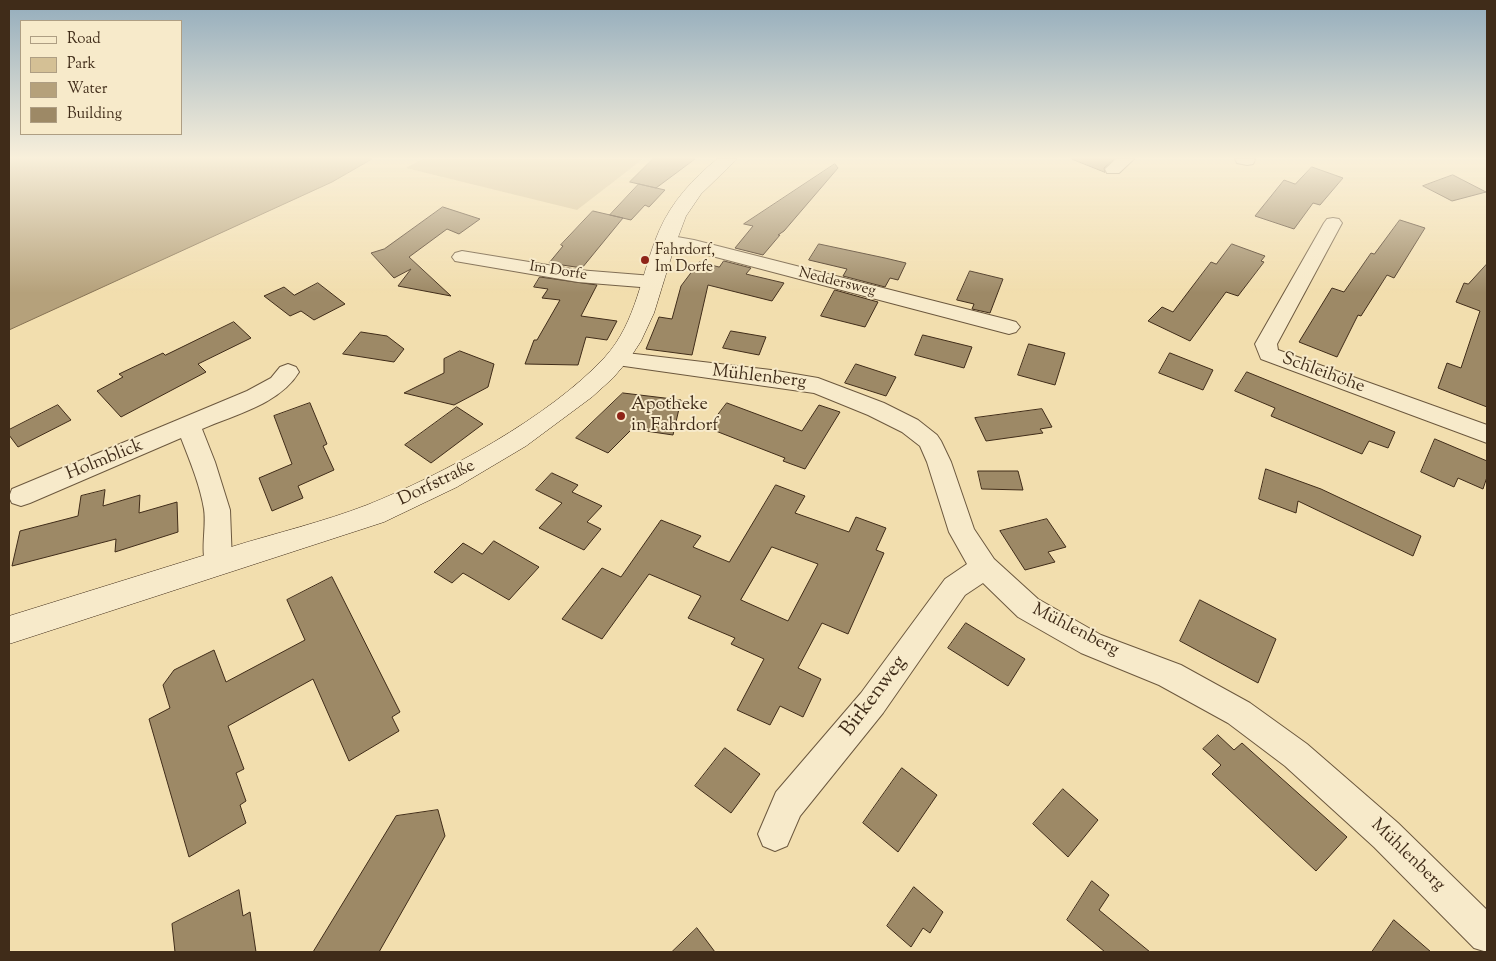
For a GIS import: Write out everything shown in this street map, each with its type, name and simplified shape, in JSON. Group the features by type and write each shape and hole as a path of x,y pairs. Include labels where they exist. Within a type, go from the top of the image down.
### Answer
{"street":[{"name":"Dorfstraße","path":"9,630 374,514 424,494 469,470 531,432 581,394 618,359 636,329 666,242 684,204"},
{"name":"Schleihöhe","path":"1333,224 1266,344 1269,354 1487,434"},
{"name":"Neddersweg","path":"666,242 694,246 1009,326"},
{"name":"Im Dorfe","path":"462,256 578,276 653,282"},
{"name":"Mühlenberg","path":"618,359 771,378 818,386 876,409 910,426 929,441 939,462 962,532 984,567 1028,608 1091,644 1170,675 1239,713 1289,750 1386,835 1487,935"},
{"name":"Holmblick","path":"21,496 256,397 279,383 288,372"},
{"path":"188,426 203,462 217,510 218,563"},
{"name":"Birkenweg","path":"774,834 788,804 872,703 955,587 984,567"}],"green space":[{"path":"552,204 585,204 577,210"}],"water":[{"path":"9,204 284,204 9,330"}],"building":[{"path":"620,204 652,204 649,207 645,205 631,220 610,215"},
{"path":"775,204 807,204 784,231 778,235 780,235 763,255 735,248 753,226 744,224"},
{"path":"1265,204 1312,204 1294,229 1255,216"},
{"path":"443,207 480,219 459,234 447,229 409,257 451,296 398,286 411,269 394,278 371,253 384,249"},
{"path":"593,211 623,218 582,268 549,263 563,246 561,245"},
{"path":"1400,220 1425,228 1394,278 1387,275 1361,316 1358,315 1337,357 1299,342 1332,288 1344,292 1371,253 1374,254"},
{"path":"819,244 906,263 898,280 890,278 885,287 843,276 847,269 809,260"},
{"path":"1232,244 1265,256 1261,261 1264,262 1238,296 1226,292 1190,341 1148,321 1162,307 1173,312 1211,262 1216,264"},
{"path":"724,261 751,268 746,274 784,283 772,301 708,285 692,355 646,349 659,317 672,319 681,286 699,262 719,267"},
{"path":"1487,264 1487,407 1438,388 1447,363 1461,368 1480,311 1456,302 1464,283 1468,284"},
{"path":"970,271 1003,279 990,313 972,309 974,304 957,300"},
{"path":"540,277 597,285 581,316 617,321 607,340 586,337 578,365 525,364 534,340 537,340 560,300 542,298 548,289 534,287"},
{"path":"318,283 345,304 314,320 301,311 290,316 264,296 284,287 294,295"},
{"path":"835,290 878,302 865,327 821,316"},
{"path":"234,322 251,338 198,364 206,372 121,417 97,391 123,377 119,374 163,353 165,355"},
{"path":"731,331 766,337 759,355 723,348"},
{"path":"361,332 387,336 404,349 394,362 343,354"},
{"path":"923,335 972,347 964,368 915,355"},
{"path":"1029,344 1065,353 1055,385 1018,375"},
{"path":"460,351 494,364 488,387 454,405 404,393 444,373 444,359"},
{"path":"1170,353 1213,370 1203,390 1159,373"},
{"path":"856,364 896,377 886,396 845,383"},
{"path":"1247,372 1395,432 1388,448 1369,441 1362,454 1271,416 1275,408 1235,391"},
{"path":"623,393 681,400 673,435 632,429 608,453 576,438"},
{"path":"310,403 327,444 323,446 334,470 298,486 303,498 272,511 259,478 292,464 274,416"},
{"path":"727,403 802,431 819,405 840,412 805,469 783,461 785,458 708,428"},
{"path":"58,405 71,420 18,447 9,435 9,430"},
{"path":"457,407 483,424 431,463 405,445"},
{"path":"1042,409 1052,427 1040,429 1043,433 986,441 975,418"},
{"path":"1435,439 1487,461 1487,477 1483,489 1458,478 1454,487 1421,472"},
{"path":"1266,469 1321,489 1421,536 1413,556 1298,501 1296,513 1259,499"},
{"path":"978,471 1018,471 1023,490 982,489"},
{"path":"552,473 578,485 572,492 602,506 587,522 601,529 584,550 539,528 562,503 536,490"},
{"path":"776,485 805,496 795,513 849,532 856,517 886,528 876,550 884,553 848,634 822,623 798,668 821,679 803,717 780,706 770,725 737,710 764,659 731,644 735,638 688,618 701,596 649,574 602,639 562,619 602,568 621,577 661,520 701,536 693,547 729,562","holes":["772,547 818,564 788,621 741,600"]},
{"path":"105,490 103,506 140,495 139,513 177,502 178,532 115,552 116,539 12,566 20,531 78,516 81,496"},
{"path":"1047,519 1066,547 1048,552 1055,562 1025,570 1000,531"},
{"path":"494,541 539,567 509,600 463,573 452,583 434,572 463,543 482,554"},
{"path":"332,577 400,712 392,717 399,731 349,761 313,679 228,726 244,769 236,773 246,801 240,805 246,823 189,857 149,719 170,708 163,685 174,670 214,650 226,682 305,640 287,600"},
{"path":"1200,600 1276,639 1258,683 1180,641"},
{"path":"966,623 1025,659 1008,686 948,648"},
{"path":"1218,735 1234,750 1242,743 1347,837 1316,871 1212,774 1221,765 1203,749"},
{"path":"725,748 760,774 731,813 695,786"},
{"path":"902,768 937,795 898,852 863,823"},
{"path":"1063,789 1098,820 1068,857 1033,824"},
{"path":"438,810 445,836 379,952 313,952 396,816"},
{"path":"1092,881 1109,895 1099,910 1150,952 1105,952 1067,920"},
{"path":"914,887 943,912 930,933 923,928 911,947 887,926"},
{"path":"239,890 243,916 250,912 256,952 175,952 172,924"},
{"path":"1394,920 1431,952 1372,952"},
{"path":"697,928 715,952 672,952"}],"place":[{"name":"Fahrdorf, Im Dorfe","path":"645,260"},
{"name":"Apotheke in Fahrdorf","path":"621,416"}]}
